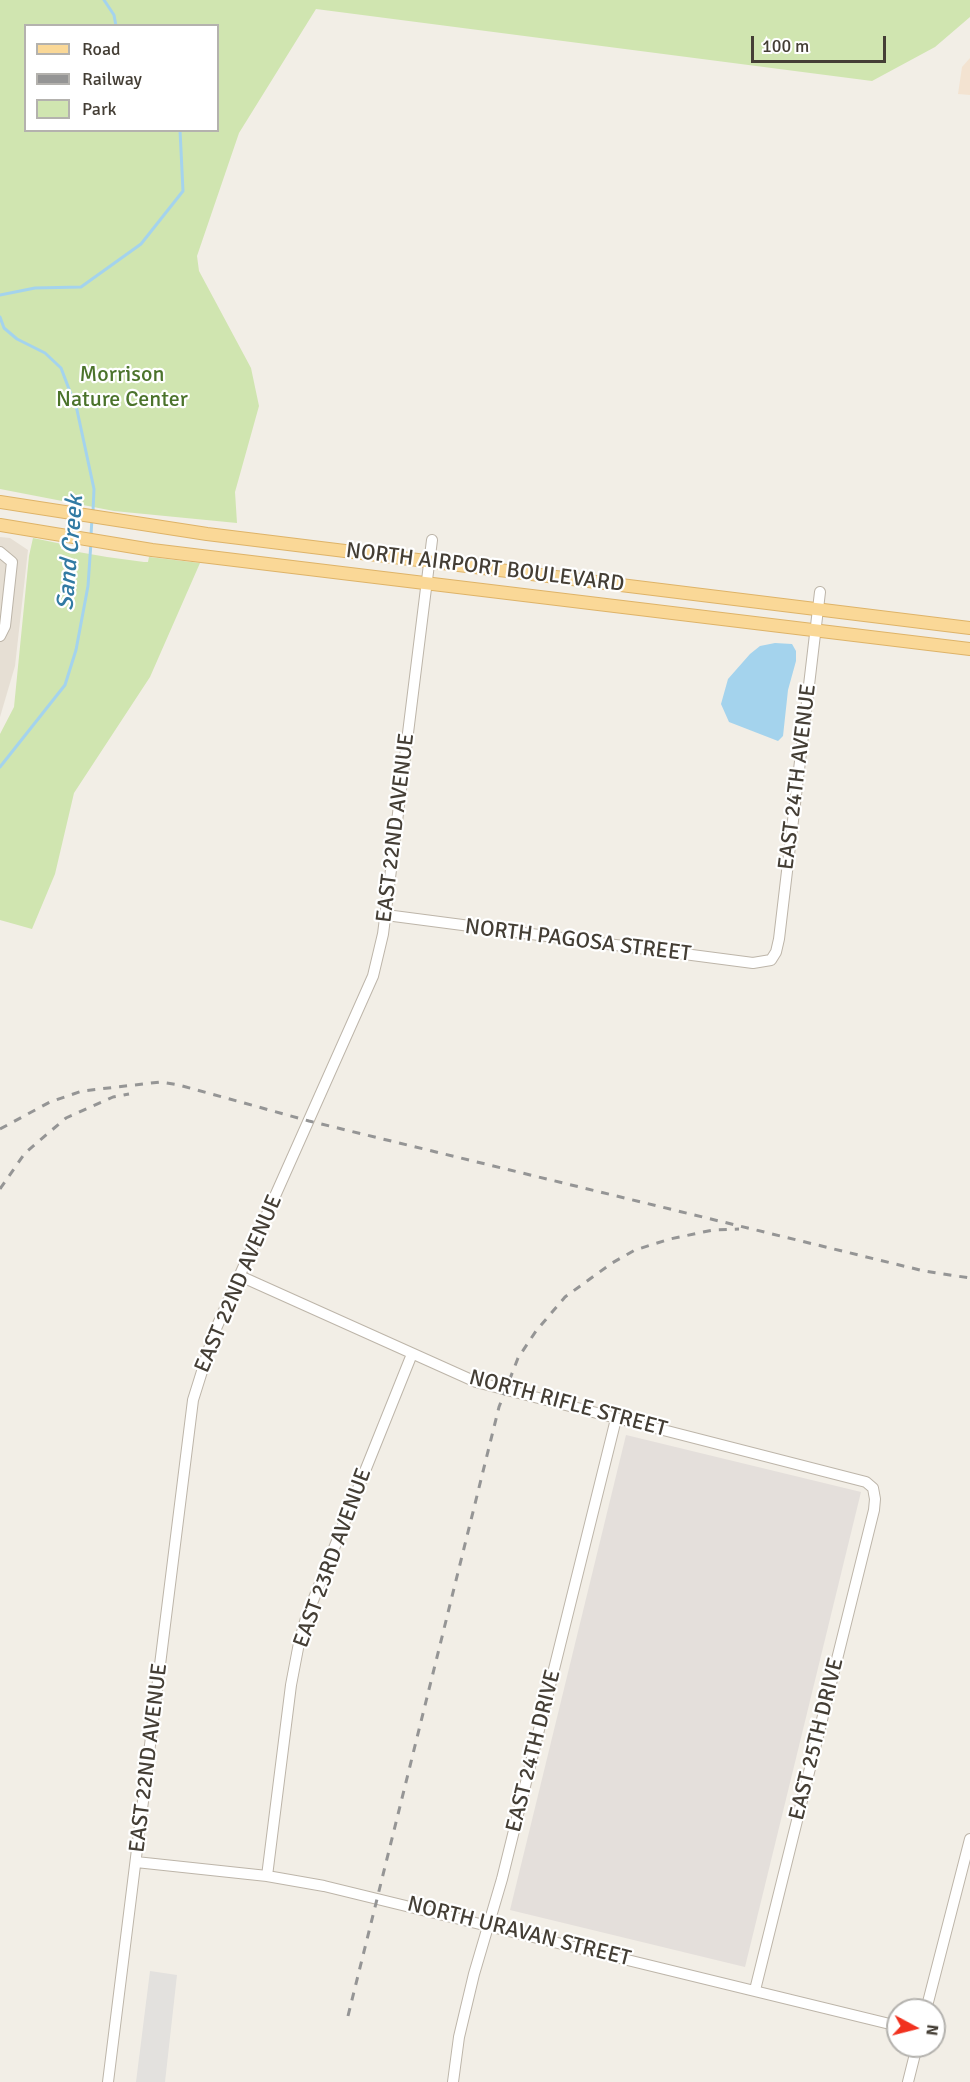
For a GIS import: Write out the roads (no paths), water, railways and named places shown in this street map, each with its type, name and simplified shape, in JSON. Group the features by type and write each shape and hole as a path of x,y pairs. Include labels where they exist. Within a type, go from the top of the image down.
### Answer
{"main road":[{"name":"NORTH AIRPORT BOULEVARD","path":"0,502 155,528 970,627"},
{"name":"NORTH AIRPORT BOULEVARD","path":"0,525 152,550 970,649"}],"street":[{"name":"EAST 22ND AVENUE","path":"108,2082 193,1400 206,1354 369,989 380,951 432,540"},
{"path":"0,552 12,562 2,629"},
{"name":"EAST 24TH AVENUE","path":"771,960 776,952 779,939 820,592"},
{"name":"NORTH PAGOSA STREET","path":"386,915 753,963 771,960"},
{"name":"NORTH RIFLE STREET","path":"240,1276 412,1354 505,1391 843,1475 866,1482 873,1488"},
{"name":"EAST 23RD AVENUE","path":"267,1876 299,1643 306,1618 412,1354"},
{"name":"EAST 24TH DRIVE","path":"453,2082 459,2037 490,1924 616,1419"},
{"name":"EAST 25TH DRIVE","path":"755,1990 873,1510 873,1488"},
{"path":"929,1998 970,1839"},
{"name":"NORTH URAVAN STREET","path":"136,1862 267,1876 324,1886 490,1924 886,2023"},
{"path":"908,2082 915,2058"}],"water":[{"path":"775,643 792,644 796,651 796,661 788,690 783,736 778,741 729,722 721,704 728,679 750,654 760,646"}],"waterway":[{"name":"Sand Creek","path":"104,0 114,15 116,24"},
{"name":"Sand Creek","path":"0,295 35,288 81,287 141,244 183,191 180,132"},
{"name":"Sand Creek","path":"0,317 4,328 17,339 45,353 61,368 77,410 94,489 93,511"},
{"name":"Sand Creek","path":"91,535 92,518"},
{"name":"Sand Creek","path":"0,767 65,685 76,650 88,586 91,542"}],"railway":[{"path":"0,1129 50,1102 82,1091 160,1082 179,1085 309,1121 924,1271 970,1278"},
{"path":"0,1189 25,1153 66,1118 113,1097 129,1094"},
{"path":"348,2016 499,1407 518,1358 536,1331 565,1297 612,1263 635,1250 670,1239 713,1230 739,1229"}],"park label":[{"name":"Morrison Nature Center","path":"122,388"}]}
